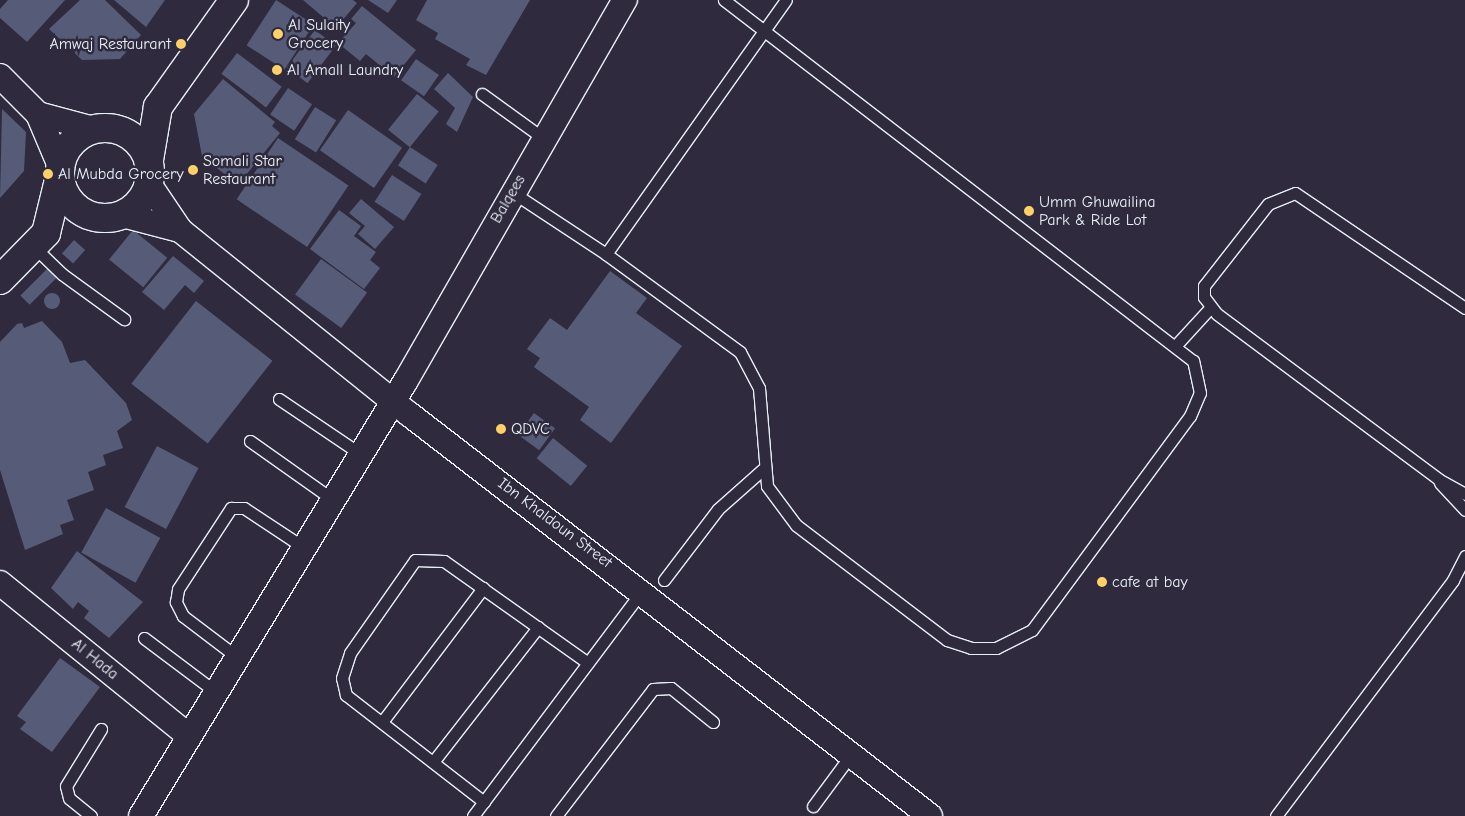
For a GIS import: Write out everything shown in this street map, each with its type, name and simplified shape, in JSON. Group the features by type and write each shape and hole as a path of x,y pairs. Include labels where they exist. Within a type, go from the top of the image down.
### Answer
{"street":[{"path":"40,239 112,217 140,203 149,172 158,107 234,0"},
{"name":"Balqees","path":"142,816 392,399 543,138 618,2"},
{"path":"0,76 38,114 73,205 112,217"},
{"path":"0,280 40,239 60,171 78,136 158,107"},
{"path":"38,114 128,134 149,172"},
{"name":"Ibn Khaldoun Street","path":"149,172 180,230 392,399 653,585 850,756 930,816"},
{"name":"Ibn Khaldoun Street","path":"112,217 180,230"},
{"name":"Al Hada","path":"0,583 190,736"}],"lane":[{"path":"512,192 606,254 730,343 748,362 762,401 762,470 774,501 796,525 947,640 977,648 1009,644 1032,630 1190,416 1200,381 1193,361 1177,344 724,0"},
{"path":"606,254 786,0"},
{"path":"482,94 543,138"},
{"path":"1465,308 1295,193 1268,204 1209,275 1204,297 1210,308 1438,479 1465,494"},
{"path":"40,239 62,274 124,319"},
{"path":"1177,344 1210,308"},
{"path":"279,398 359,453"},
{"path":"250,441 332,499"},
{"path":"473,816 588,663 653,585 718,509 762,470"},
{"path":"1438,479 1465,510"},
{"path":"237,657 183,616 176,602 178,589 231,508 244,508 303,547"},
{"path":"1276,816 1453,580 1465,556"},
{"path":"484,802 346,695 342,678 350,653 415,560 444,561 588,663"},
{"path":"1453,580 1465,572"},
{"path":"382,722 483,588"},
{"path":"433,762 538,627"},
{"path":"144,638 216,692"},
{"path":"556,816 653,689 671,688 712,722"},
{"path":"91,816 69,798 66,786 101,729"},
{"path":"813,806 850,756"}],"building":[{"path":"8,0 65,0 27,42 0,18 0,9"},
{"path":"80,0 105,0 141,35 120,59 82,60 49,29"},
{"path":"114,0 165,0 146,27"},
{"name":"Al Sulaity Grocery","path":"276,0 314,25 284,70 247,45"},
{"path":"303,0 353,0 357,3 336,28"},
{"path":"368,0 397,0 388,13"},
{"path":"427,0 530,0 486,75 466,65 470,59 435,39 438,33 416,20"},
{"path":"362,6 416,50 394,77 366,54 360,61 338,43 356,23 351,19"},
{"path":"315,30 336,46 307,83 287,68"},
{"path":"237,53 282,87 266,107 221,74"},
{"path":"416,59 439,75 424,96 401,80"},
{"path":"448,73 473,97 457,132 446,124 455,108 434,89"},
{"path":"223,79 275,122 272,126 280,133 238,185 202,156 194,114"},
{"path":"288,88 312,104 294,131 270,115"},
{"path":"417,94 439,112 410,147 388,130"},
{"path":"315,107 336,120 316,152 295,139"},
{"path":"2,109 26,132 24,171 0,198"},
{"path":"348,110 402,148 374,188 320,150"},
{"path":"278,138 348,186 307,247 237,199"},
{"path":"410,147 438,165 426,183 398,165"},
{"path":"392,175 421,194 404,221 375,202"},
{"path":"361,199 394,227 375,249 358,234 365,226 349,213"},
{"path":"339,210 361,226 354,236 376,252 370,260 380,268 364,289 310,249"},
{"path":"133,230 167,258 143,287 109,260"},
{"path":"74,240 85,250 73,263 62,253"},
{"path":"173,256 204,281 194,293 185,285 164,310 142,292"},
{"path":"321,259 367,293 341,328 295,295"},
{"path":"48,268 57,277 30,305 20,296"},
{"path":"610,271 647,298 636,313 682,346 611,443 580,420 589,407 534,367 540,358 527,349 550,318 567,330"},
{"path":"49,293 55,293 60,298 58,307 49,309 44,304 44,298"},
{"path":"196,301 272,361 208,443 131,384"},
{"path":"42,321 62,342 70,363 85,360 126,403 132,420 117,431 123,448 103,455 106,465 88,472 94,490 67,500 74,520 60,525 63,534 25,550 0,470 0,342 17,324 22,323 24,328"},
{"path":"534,413 555,428 539,450 518,435"},
{"path":"553,438 587,466 571,486 537,458"},
{"path":"157,446 198,468 166,529 125,507"},
{"path":"106,508 160,538 136,583 81,553"},
{"path":"77,551 143,602 109,638 84,618 89,611 78,602 73,609 51,588"},
{"path":"60,658 100,687 52,752 20,729 26,722 17,716"}],"place":[{"name":"Al Sulaity Grocery","path":"278,34"},
{"name":"Amwaj Restaurant","path":"181,44"},
{"name":"Al Amall Laundry","path":"277,70"},
{"name":"Somali Star Restaurant","path":"193,170"},
{"name":"Al Mubda Grocery","path":"48,174"},
{"name":"Umm Ghuwailina Park & Ride Lot","path":"1029,211"},
{"name":"QDVC","path":"501,429"},
{"name":"cafe at bay","path":"1102,582"}]}
